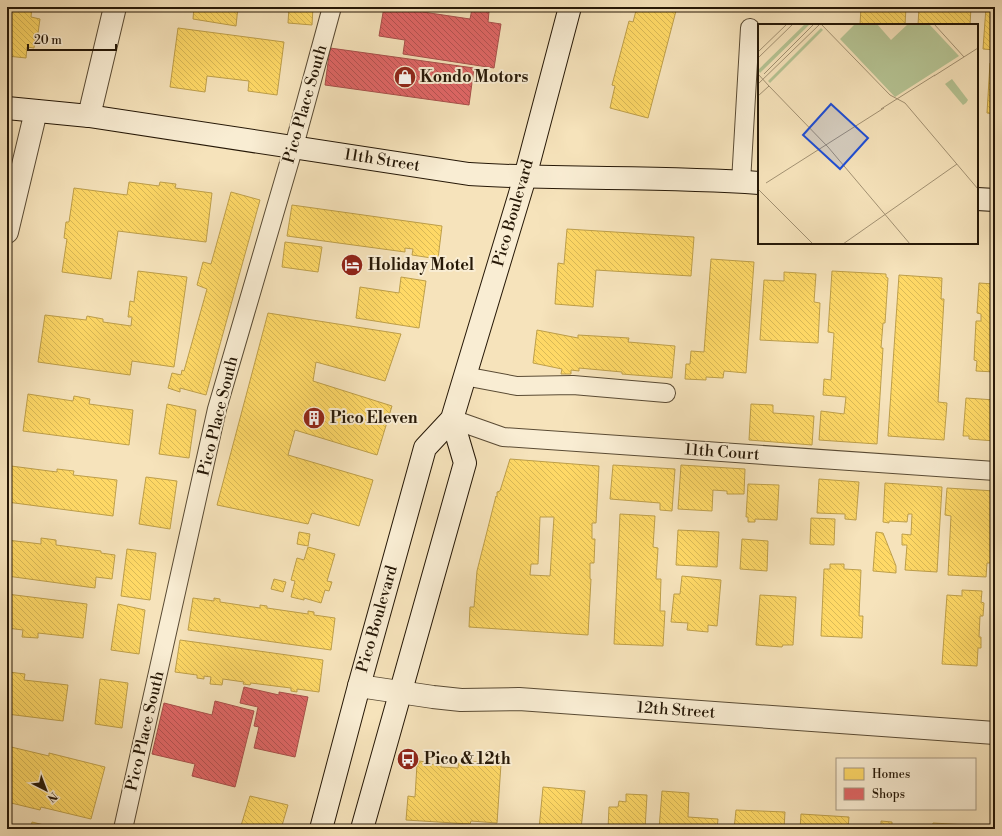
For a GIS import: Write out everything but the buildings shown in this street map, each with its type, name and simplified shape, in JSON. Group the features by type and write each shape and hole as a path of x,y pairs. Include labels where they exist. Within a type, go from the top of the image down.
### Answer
{"street":[{"path":"89,116 114,7"},
{"name":"Pico Boulevard","path":"321,829 425,448 452,419 525,177 570,7"},
{"name":"11th Street","path":"7,108 89,116 294,146 469,174 525,177 712,180 750,183"},
{"path":"7,232 36,111"},
{"path":"978,199 995,200"},
{"path":"362,829 465,463 452,419"},
{"name":"12th Street","path":"359,686 460,700 518,699 995,732"}],"lane":[{"name":"Pico Place South","path":"123,829 217,409 294,146 332,7"},
{"path":"750,28 750,183"},
{"path":"464,376 517,386 573,385 666,393"},
{"name":"11th Court","path":"452,419 503,437 995,471"}],"place":[{"name":"Kondo Motors","path":"405,77"},
{"name":"Holiday Motel","path":"352,265"},
{"name":"Pico Eleven","path":"314,418"},
{"name":"Pico & 12th","path":"408,759"}]}
